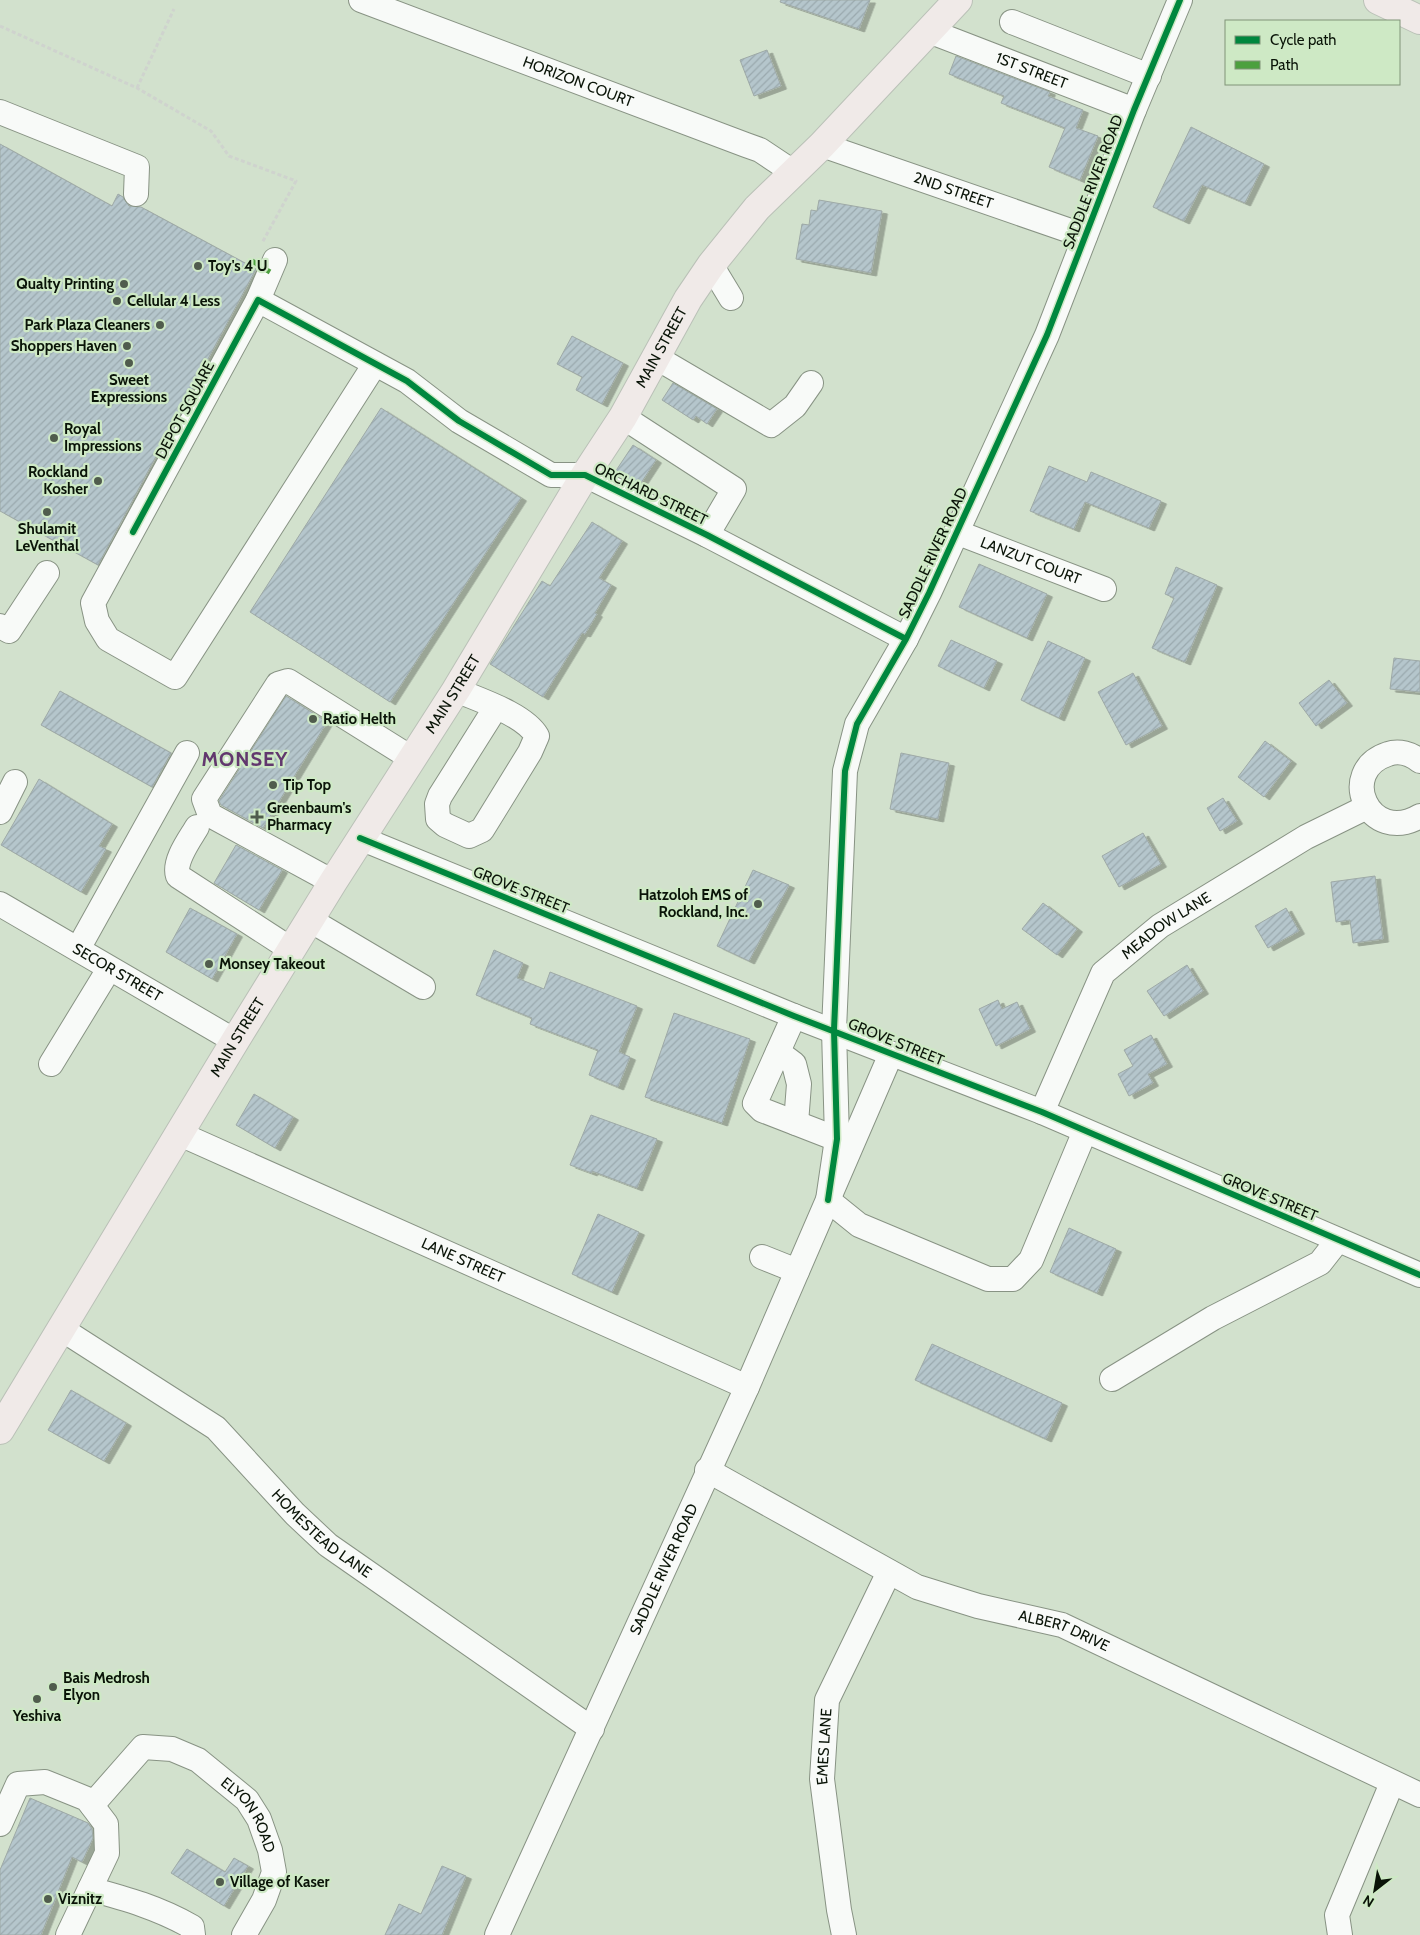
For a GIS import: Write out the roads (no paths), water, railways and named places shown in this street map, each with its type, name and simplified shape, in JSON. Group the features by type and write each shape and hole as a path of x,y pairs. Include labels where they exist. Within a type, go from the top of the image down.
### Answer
{"main road":[{"name":"MAIN STREET","path":"0,1430 235,1041 360,838 456,690 585,475 623,417 688,299 711,265 757,208 822,145 958,0"},
{"path":"1378,0 1420,20"}],"street":[{"name":"HORIZON COURT","path":"360,0 753,148 793,172"},
{"name":"SADDLE RIVER ROAD","path":"828,1200 836,1139 834,1030 845,771 857,724 906,639 1047,335 1134,110 1180,0"},
{"path":"1012,22 1148,76"},
{"name":"1ST STREET","path":"929,31 1134,110"},
{"path":"0,112 137,167 136,194"},
{"name":"2ND STREET","path":"822,145 1085,236"},
{"name":"DEPOT SQUARE","path":"268,252 258,300 134,532 93,603 97,621 108,639 175,677 375,364"},
{"path":"711,265 731,298"},
{"name":"ORCHARD STREET","path":"258,300 407,381 459,420 551,476 585,475 707,535 906,639"},
{"path":"657,358 771,425 795,406 811,383"},
{"path":"623,417 734,489 707,535"},
{"name":"LANZUT COURT","path":"956,532 1104,589"},
{"path":"0,626 10,631 47,573"},
{"path":"333,882 210,816 204,799 278,684 288,681 411,758"},
{"path":"456,690 496,707 532,728 537,736 530,752 482,830 469,836 453,829 438,819 437,804 440,796 496,707"},
{"path":"1420,761 1403,752 1380,756 1371,763 1365,773 1362,784 1362,796 1366,807 1375,816 1386,822 1398,824 1410,822 1420,816"},
{"path":"78,949 187,753"},
{"path":"0,812 15,782"},
{"name":"MEADOW LANE","path":"1042,1112 1103,972 1160,926 1306,837 1366,807"},
{"path":"197,827 181,857 177,872 178,876 292,950"},
{"name":"GROVE STREET","path":"360,838 794,1016 1042,1112 1420,1275"},
{"name":"SECOR STREET","path":"0,904 235,1041"},
{"path":"310,920 423,988"},
{"path":"51,1064 109,969"},
{"path":"794,1016 755,1103 762,1110 836,1139"},
{"path":"778,1052 794,1064 799,1084 796,1123"},
{"name":"SADDLE RIVER ROAD","path":"501,1925 592,1729 707,1470 747,1387 891,1054"},
{"path":"828,1200 860,1225 988,1280 1013,1279 1031,1260 1085,1131"},
{"name":"LANE STREET","path":"180,1134 747,1387"},
{"path":"1112,1379 1213,1318 1320,1263 1338,1240"},
{"path":"762,1257 797,1271"},
{"name":"HOMESTEAD LANE","path":"60,1328 216,1428 295,1514 328,1545 592,1729"},
{"name":"ALBERT DRIVE","path":"707,1470 917,1587 978,1606 1062,1625 1420,1795"},
{"name":"EMES LANE","path":"844,1935 838,1910 822,1779 826,1700 889,1572"},
{"name":"ELYON ROAD","path":"92,1805 143,1747 172,1749 198,1760 247,1800 259,1818 270,1850 274,1872 264,1900 244,1935"},
{"path":"0,1824 18,1784 45,1782 87,1798 106,1824 107,1853 68,1935"},
{"path":"1340,1935 1337,1915 1392,1783"},
{"path":"90,1889 140,1902 168,1913 192,1928 193,1935"},
{"path":"501,1925 519,1935"}],"place":[{"name":"Toy's 4 U","path":"198,266"},
{"name":"Qualty Printing","path":"124,284"},
{"name":"Cellular 4 Less","path":"117,301"},
{"name":"Park Plaza Cleaners","path":"160,325"},
{"name":"Shoppers Haven","path":"127,346"},
{"name":"Sweet Expressions","path":"129,363"},
{"name":"Royal Impressions","path":"54,438"},
{"name":"Rockland Kosher","path":"98,481"},
{"name":"Shulamit LeVenthal","path":"47,512"},
{"name":"Ratio Helth","path":"313,719"},
{"name":"Tip Top","path":"273,785"},
{"name":"Greenbaum's Pharmacy","path":"257,817"},
{"name":"Hatzoloh EMS of Rockland, Inc.","path":"758,904"},
{"name":"Monsey Takeout","path":"209,964"},
{"name":"Bais Medrosh Elyon","path":"53,1687"},
{"name":"Yeshiva","path":"37,1699"},
{"name":"Village of Kaser","path":"220,1882"},
{"name":"Viznitz","path":"48,1899"}],"district":[{"name":"MONSEY","path":"245,759"}]}
